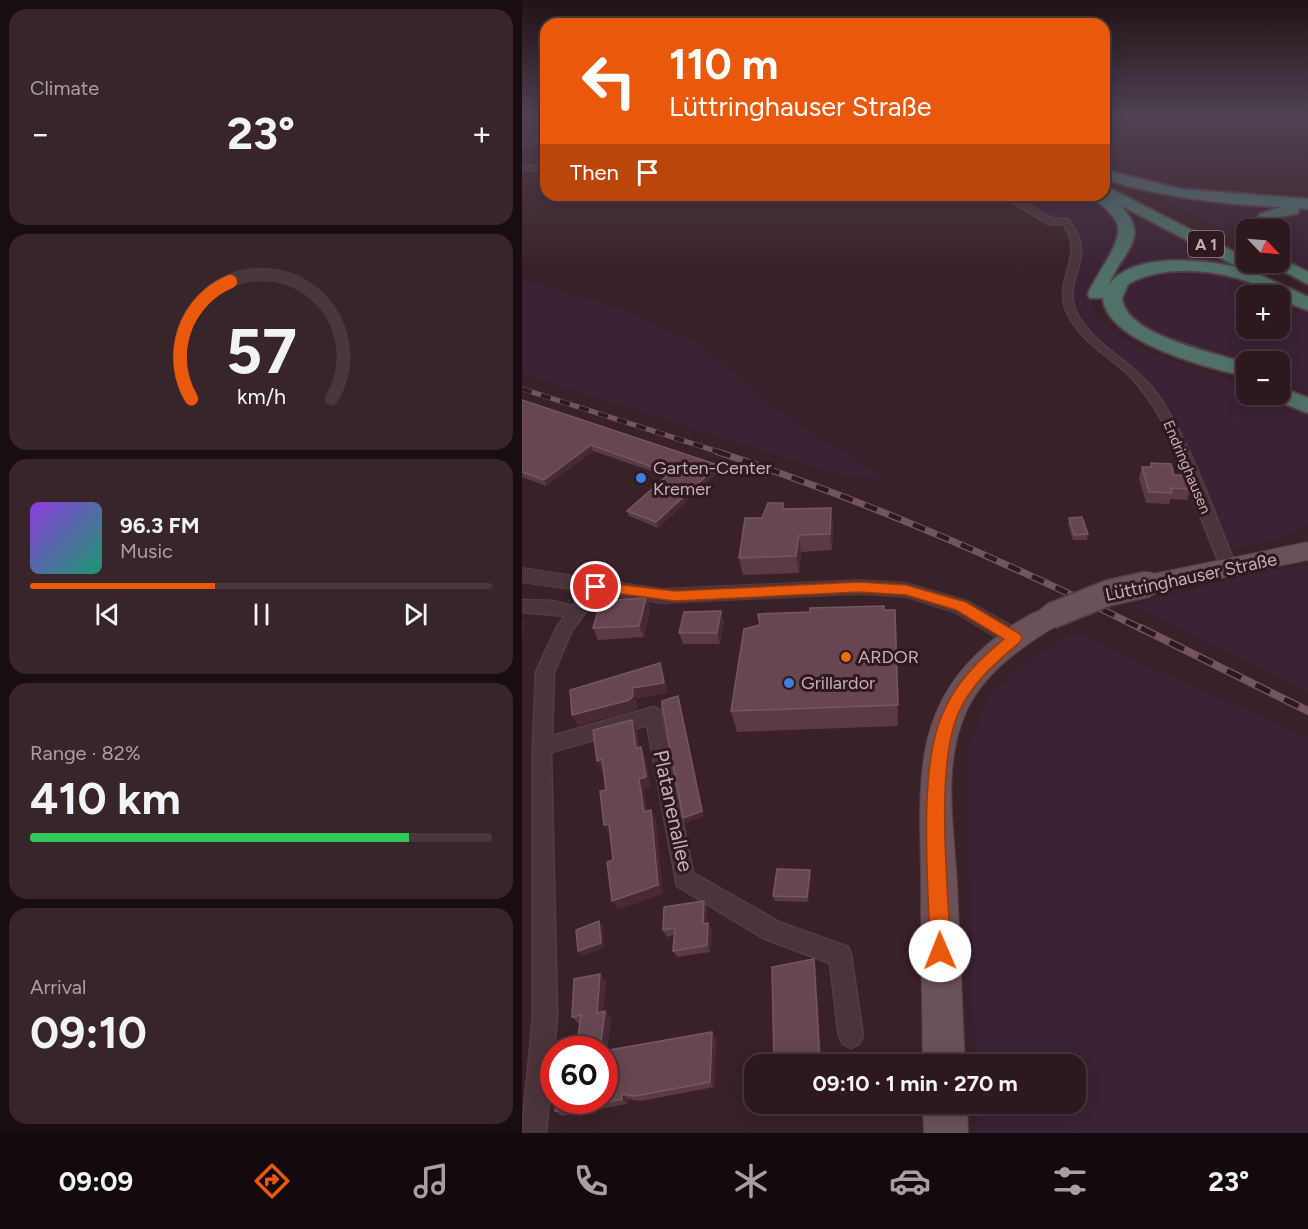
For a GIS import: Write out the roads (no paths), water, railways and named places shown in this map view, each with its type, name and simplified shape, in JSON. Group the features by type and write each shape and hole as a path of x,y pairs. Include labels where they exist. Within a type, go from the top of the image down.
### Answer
{"highway":[{"path":"1110,178 1187,197 1308,204"},
{"name":"A 1","path":"1110,179 1236,244"},
{"name":"A 1","path":"1110,194 1308,296"},
{"path":"1106,201 1119,213 1127,236 1123,250 1098,291 1099,308 1106,319 1120,331 1145,344 1236,376"},
{"path":"1264,219 1269,216 1308,209"},
{"path":"1290,265 1308,279"},
{"path":"1236,367 1167,344 1138,331 1114,309 1112,301 1115,288 1126,278 1143,271 1169,267 1197,267 1252,277 1308,304"},
{"path":"1290,270 1308,279"},
{"path":"1290,387 1308,395"},
{"path":"1290,398 1308,406"}],"main road":[{"name":"Lüttringhauser Straße","path":"944,1054 937,810 941,740 950,714 963,690 986,663 1015,638 1051,616 1108,593 1308,551"},
{"path":"945,1114 946,1133"}],"street":[{"name":"Endringhausen","path":"1015,201 1051,222 1065,220 1074,229 1077,250 1067,292 1070,310 1085,332 1133,373 1159,405 1170,424 1229,568"},
{"path":"522,575 596,587 675,596 859,587 906,590 961,606 1015,638"},
{"path":"530,1121 546,1017 542,747 545,672 553,651 575,612 596,587"},
{"path":"522,606 575,612"},
{"name":"Platanenallee","path":"542,747 654,715 684,879 773,932 840,955 851,1036"}],"railway":[{"path":"522,389 722,453"},
{"path":"718,452 827,490 934,533 1144,630"},
{"path":"1141,628 1308,711"}],"place":[{"name":"Garten-Center Kremer","path":"641,478"},
{"name":"ARDOR","path":"846,657"},
{"name":"Grillardor","path":"789,683"}]}
